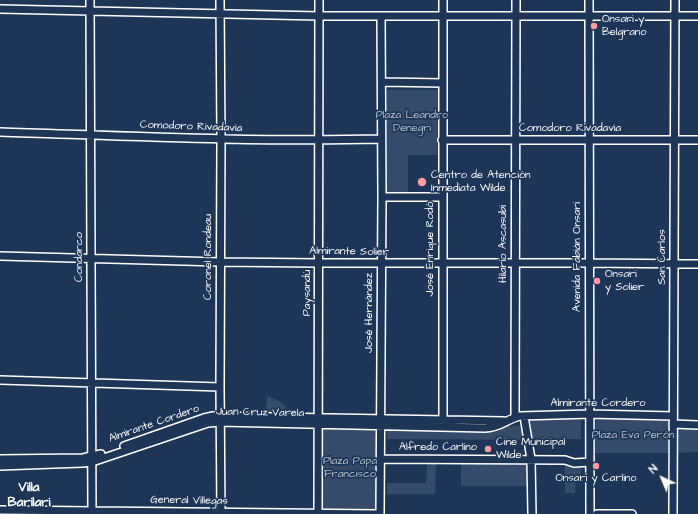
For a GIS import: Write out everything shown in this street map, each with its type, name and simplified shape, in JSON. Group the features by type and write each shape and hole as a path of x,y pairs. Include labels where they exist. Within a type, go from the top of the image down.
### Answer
{"street":[{"name":"Condarco","path":"90,0 92,513"},
{"name":"Coronel Rondeau","path":"220,0 221,513"},
{"name":"Paysandú","path":"318,514 319,0"},
{"name":"José Enrique Rodó","path":"443,0 443,424"},
{"name":"Hilario Ascasubi","path":"515,417 516,0"},
{"name":"Avenida Fabián Onsari","path":"589,0 590,514"},
{"name":"San Carlos","path":"673,514 675,0"},
{"path":"0,10 319,16 698,16"},
{"name":"José Hernández","path":"380,514 382,264 381,16"},
{"path":"382,82 443,83"},
{"name":"Comodoro Rivadavia","path":"0,132 221,139 382,139"},
{"name":"Comodoro Rivadavia","path":"442,140 698,140"},
{"path":"382,197 442,197"},
{"name":"Almirante Solier","path":"0,256 220,262 382,264 698,264"},
{"name":"Almirante Cordero","path":"0,380 220,387"},
{"name":"Almirante Cordero","path":"524,416 590,414 673,416"},
{"path":"381,423 443,424 491,428 500,426 515,417 524,416 531,459 532,514"},
{"name":"Almirante Cordero","path":"0,459 92,459 208,417 220,419 381,423"},
{"path":"673,424 698,425"},
{"path":"0,466 92,459"},
{"name":"Alfredo Carlino","path":"381,459 531,459 565,460 574,463 590,462"},
{"name":"General Villegas","path":"0,510 92,513 377,514"},
{"path":"597,514 632,514"}],"green space":[{"name":"Plaza Leandro Denegri","path":"387,90 438,90 437,155 408,155 408,194 386,194"},
{"path":"267,396 279,401 290,411 311,412 310,415 266,413"},
{"path":"527,419 581,419 581,439 530,439"},
{"name":"Plaza Eva Perón","path":"596,419 670,419 669,453 595,453"},
{"path":"507,426 522,426 524,440 387,439 387,431 498,430"},
{"name":"Plaza Papa Francisco","path":"325,427 378,428 378,507 374,510 325,509 322,507 322,430"},
{"path":"678,428 698,430 698,452 677,453"},
{"path":"461,459 527,459 527,486 461,486"},
{"path":"565,460 581,463 581,481 576,481 575,493 565,493"},
{"path":"427,463 436,463 435,494 387,494 387,483 426,483"}],"place":[{"name":"Onsari y Belgrano","path":"594,26"},
{"name":"Centro de Atención Inmediata Wilde","path":"422,182"},
{"name":"Onsari y Solier","path":"597,281"},
{"name":"Cine Municipal Wilde","path":"488,449"},
{"name":"Onsari y Carlino","path":"596,466"}],"district":[{"name":"Villa Barilari","path":"29,496"}]}
